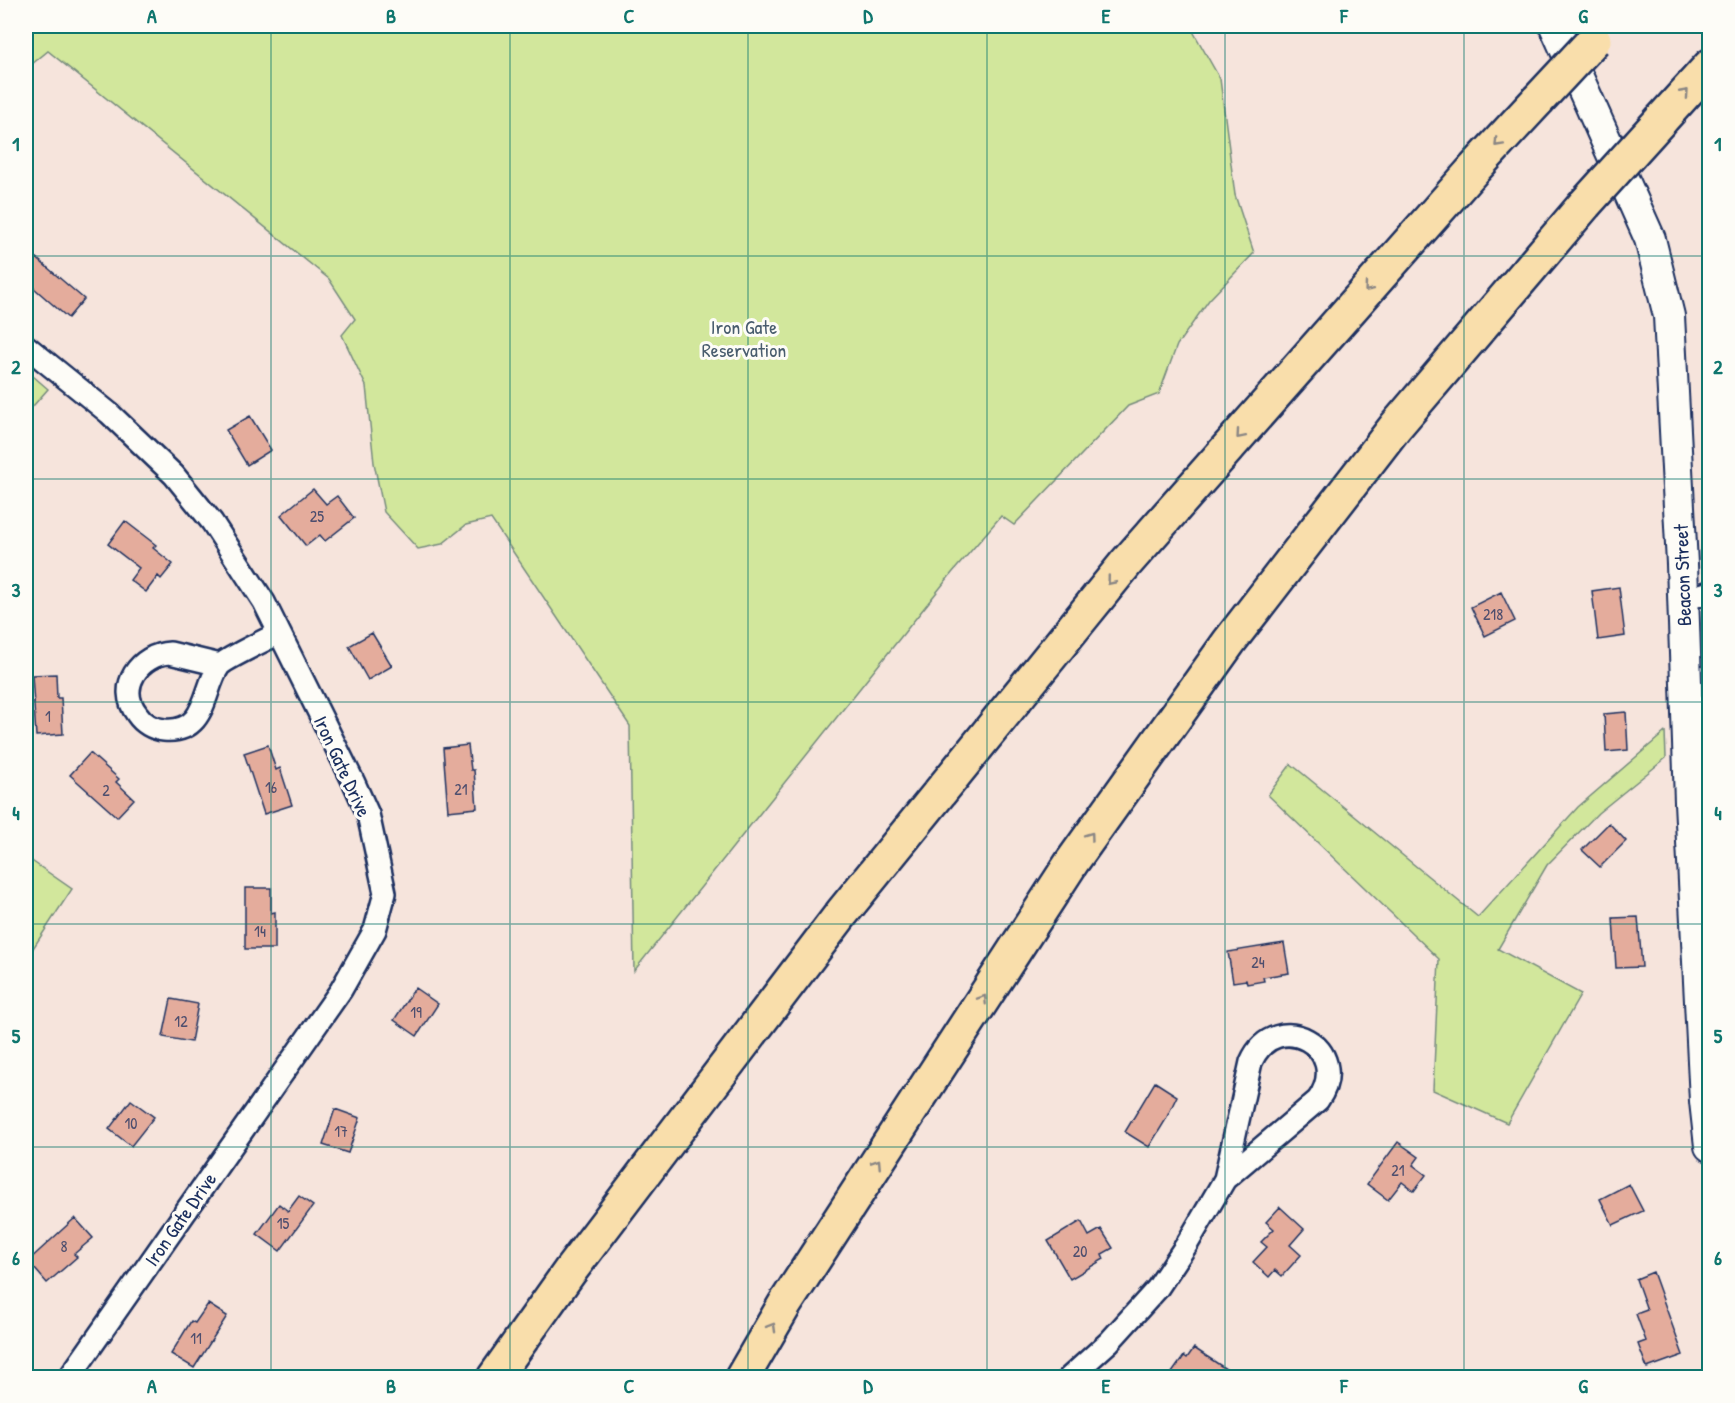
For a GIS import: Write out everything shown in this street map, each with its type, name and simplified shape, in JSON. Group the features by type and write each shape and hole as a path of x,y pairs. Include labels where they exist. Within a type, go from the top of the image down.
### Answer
{"highway":[{"path":"494,1377 570,1271 842,913 1119,572 1467,177 1601,33"},
{"path":"742,1377 785,1304 1072,862 1222,651 1396,426 1585,204 1710,66"}],"main road":[{"name":"Beacon Street","path":"1555,26 1650,239 1669,316 1696,596 1690,802 1705,1101 1710,1146"}],"street":[{"name":"Iron Gate Drive","path":"26,346 110,412 174,475 212,522 264,602 368,814 385,893 375,930 341,990 69,1377"},
{"path":"220,665 279,633"},
{"path":"1069,1377 1109,1342 1157,1289 1187,1244 1225,1179 1254,1054 1267,1041 1283,1035 1308,1040 1321,1051 1325,1059 1328,1076 1323,1093 1318,1100 1225,1179"}],"green space":[{"name":"Iron Gate Reservation","path":"36,26 1190,26 1220,79 1235,195 1254,253 1209,300 1177,345 1159,394 1128,406 1014,525 1001,516 952,573 634,971 630,726 491,519 466,525 442,544 418,549 384,512 374,463 366,386 342,335 355,319 329,279 48,51 26,69 26,35"},
{"path":"26,370 48,389 26,414"},
{"path":"1665,732 1666,758 1598,813 1547,865 1498,949 1581,994 1507,1123 1433,1090 1439,959 1268,795 1291,764 1478,917 1578,807"},
{"path":"26,857 72,889 26,959"}],"building":[{"path":"34,256 84,299 68,318 26,281 26,266"},
{"path":"250,416 271,450 247,465 226,430"},
{"path":"313,489 326,504 337,496 354,518 325,541 320,535 306,546 281,515"},
{"path":"125,521 156,545 153,548 173,564 161,579 158,576 146,592 130,580 139,568 108,544"},
{"path":"1619,587 1625,636 1598,640 1592,591"},
{"path":"1501,592 1515,621 1485,636 1471,607"},
{"path":"372,633 392,666 368,680 349,646"},
{"path":"56,674 57,698 61,698 63,734 36,736 32,675"},
{"path":"1626,712 1628,750 1606,752 1604,714"},
{"path":"268,745 276,770 280,768 292,805 264,814 244,753"},
{"path":"468,745 471,770 474,770 477,808 448,811 443,748"},
{"path":"90,753 119,779 116,782 134,799 117,817 70,775"},
{"path":"1609,823 1626,841 1600,867 1582,850"},
{"path":"245,888 271,888 271,913 275,912 275,949 245,949"},
{"path":"1638,917 1642,967 1616,968 1613,918"},
{"path":"1284,943 1289,973 1263,977 1264,981 1247,984 1246,980 1233,982 1228,952"},
{"path":"415,988 438,1004 417,1036 394,1020"},
{"path":"171,999 198,1004 191,1042 163,1037"},
{"path":"1155,1082 1177,1096 1149,1147 1125,1132"},
{"path":"131,1100 154,1117 131,1146 109,1129"},
{"path":"335,1109 360,1118 348,1153 323,1145"},
{"path":"1398,1142 1419,1157 1413,1165 1426,1175 1414,1191 1402,1182 1388,1200 1367,1184"},
{"path":"1629,1184 1643,1211 1613,1225 1600,1199"},
{"path":"299,1196 313,1206 280,1251 257,1234 279,1204 288,1211"},
{"path":"1280,1207 1304,1229 1290,1245 1301,1255 1282,1276 1275,1270 1269,1277 1253,1262 1267,1247 1261,1242 1274,1229 1266,1222"},
{"path":"75,1218 93,1238 74,1254 77,1257 47,1283 28,1261"},
{"path":"1081,1221 1089,1236 1101,1229 1113,1248 1102,1254 1104,1259 1070,1279 1048,1241"},
{"path":"1653,1272 1683,1355 1647,1368 1638,1344 1646,1341 1636,1314 1647,1310 1636,1279"},
{"path":"208,1304 227,1316 194,1368 171,1354 191,1321 195,1323"},
{"path":"1194,1348 1238,1377 1169,1377 1184,1356 1187,1358"}]}
